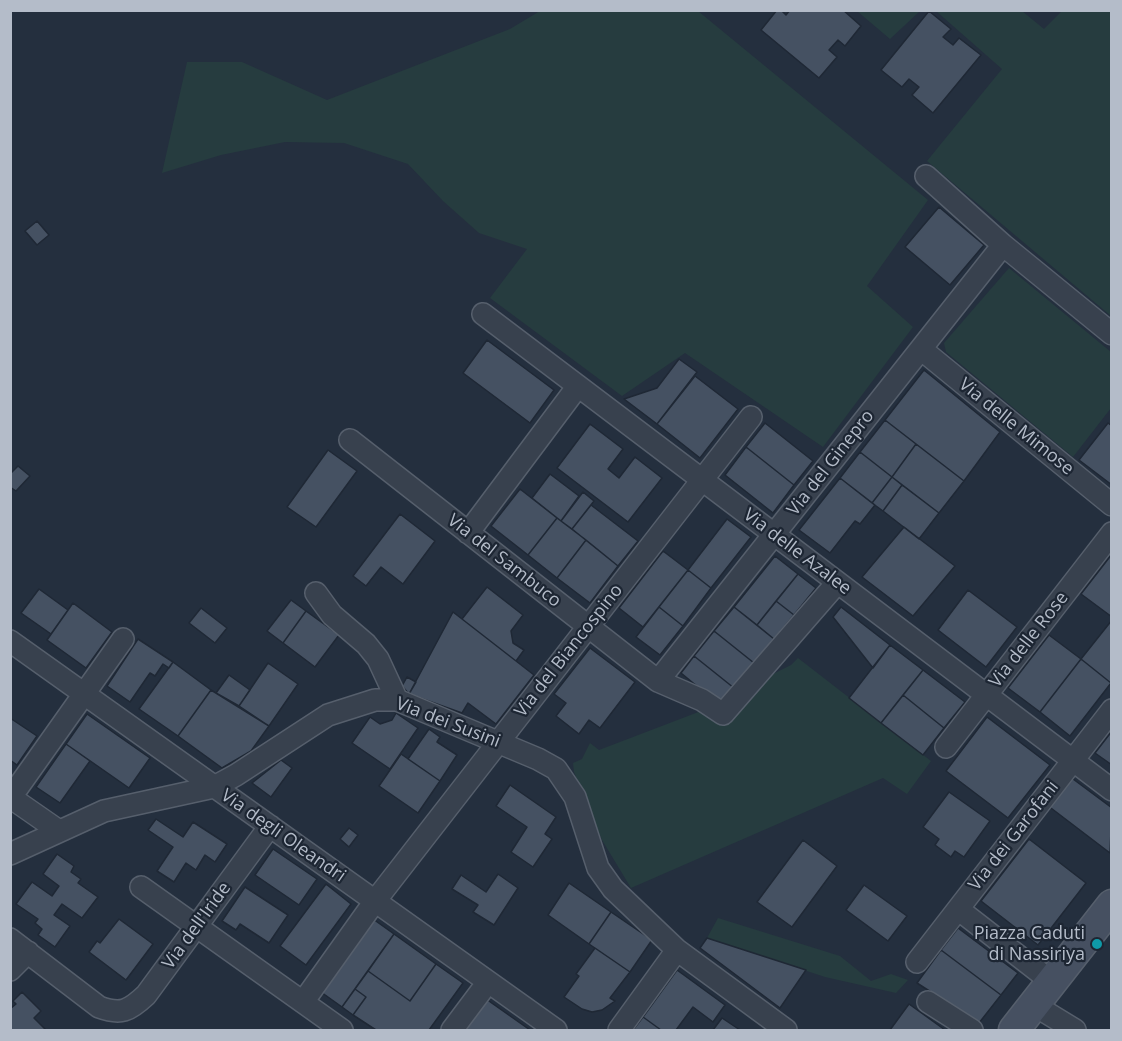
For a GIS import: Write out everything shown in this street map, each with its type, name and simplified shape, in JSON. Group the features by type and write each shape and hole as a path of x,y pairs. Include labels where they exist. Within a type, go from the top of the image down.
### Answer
{"street":[{"path":"926,176 1003,245 1112,334"},
{"name":"Via del Ginepro","path":"658,681 1003,245"},
{"name":"Via delle Azalee","path":"483,314 1112,790"},
{"name":"Via delle Mimose","path":"921,349 1112,505"},
{"path":"468,533 578,386"},
{"name":"Via del Biancospino","path":"303,1002 375,901 751,417"},
{"name":"Via del Sambuco","path":"350,440 658,681 702,700 723,714 837,583"},
{"name":"Via delle Rose","path":"946,747 1112,532"},
{"path":"316,593 332,615 366,644 378,659 397,700"},
{"path":"59,831 11,797 123,639"},
{"name":"Via degli Oleandri","path":"10,641 556,1030"},
{"name":"Via dei Susini","path":"10,854 116,807 214,787 328,716 375,700 397,700 538,759 556,769 575,797 598,868 613,890 677,950 786,1030"},
{"name":"Via dei Garofani","path":"917,962 1112,710"},
{"name":"Via dell'Iride","path":"28,952 99,1007 114,1012 133,1007 146,995 270,826"},
{"path":"141,887 342,1030"},
{"path":"1030,1014 1112,905"},
{"path":"958,909 1030,1014 1074,1030"},
{"path":"10,939 28,952 10,970"},
{"path":"619,1030 677,950"},
{"path":"452,1030 488,982"},
{"path":"928,1002 972,1030"}],"green space":[{"path":"540,11 698,11 928,200 867,286 913,327 823,447 685,353 622,396 490,298 527,249 479,233 443,201 408,164 344,143 285,142 221,155 162,173 187,62 242,62 327,100 510,29"},
{"path":"857,11 920,11 890,39"},
{"path":"936,11 1022,11 1044,29 1062,11 1111,11 1111,316 927,161 1002,69"},
{"path":"1009,268 1111,352 1111,408 1073,457 946,352 944,343"},
{"path":"798,658 931,761 907,794 883,778 631,888 602,840 574,772 573,763 582,759 590,743 599,750 701,711 723,725 763,679 791,665"},
{"path":"718,918 840,956 871,981 891,974 908,980 896,993 825,977 707,938"}],"building":[{"path":"777,10 781,10 786,15 790,10 843,10 861,26 845,46 838,40 829,50 837,57 819,78 761,30"},
{"path":"929,11 951,29 943,37 953,45 959,38 981,55 933,113 912,95 919,87 909,79 902,87 881,70"},
{"path":"939,207 984,245 950,285 905,247"},
{"path":"37,221 49,235 37,245 25,231"},
{"path":"487,340 554,390 530,423 463,373"},
{"path":"679,359 697,372 657,424 624,399 657,388"},
{"path":"924,370 1000,432 964,481 885,420"},
{"path":"695,376 738,409 700,458 657,424"},
{"path":"885,420 916,444 892,477 860,452"},
{"path":"765,423 813,461 794,485 746,447"},
{"path":"1108,423 1112,426 1112,485 1079,460"},
{"path":"590,424 623,449 608,469 619,478 635,457 662,478 628,522 557,468"},
{"path":"916,444 964,481 939,513 892,477"},
{"path":"746,447 794,485 773,513 725,475"},
{"path":"328,450 357,471 316,527 287,507"},
{"path":"860,452 892,477 872,503 840,478"},
{"path":"18,466 30,476 16,491 10,487 10,474"},
{"path":"550,474 579,496 561,521 532,498"},
{"path":"892,477 902,485 883,511 872,503"},
{"path":"840,478 875,505 860,524 855,521 830,553 799,530"},
{"path":"902,485 939,513 919,539 883,511"},
{"path":"520,489 557,518 528,555 491,526"},
{"path":"583,492 594,501 572,529 561,521"},
{"path":"591,505 638,541 618,566 572,529"},
{"path":"400,514 435,541 403,584 381,567 366,586 353,576"},
{"path":"557,518 586,540 557,578 528,555"},
{"path":"727,519 751,537 711,588 688,570"},
{"path":"904,527 955,566 913,616 862,577"},
{"path":"586,540 618,566 590,603 557,578"},
{"path":"663,551 688,570 643,627 619,608"},
{"path":"1112,554 1112,617 1081,594"},
{"path":"775,556 798,574 757,625 734,607"},
{"path":"688,570 711,588 683,626 659,607"},
{"path":"798,574 816,588 794,615 776,601"},
{"path":"487,587 523,615 511,631 513,643 524,650 516,661 462,619"},
{"path":"39,589 68,610 51,634 21,613"},
{"path":"968,590 1017,627 986,667 938,630"},
{"path":"291,600 306,611 283,643 267,631"},
{"path":"776,601 794,615 774,639 757,625"},
{"path":"73,603 112,632 86,668 47,640"},
{"path":"659,607 683,626 660,655 636,637"},
{"path":"734,607 774,639 754,663 714,631"},
{"path":"841,607 890,645 873,668 833,617"},
{"path":"201,608 227,628 215,643 189,623"},
{"path":"306,611 339,635 315,667 283,643"},
{"path":"453,612 534,675 496,724 468,703 462,713 409,694"},
{"path":"1112,620 1112,682 1111,683 1081,659"},
{"path":"714,631 754,663 734,688 694,656"},
{"path":"1049,635 1081,659 1040,712 1008,688"},
{"path":"138,639 173,662 169,668 163,664 155,676 150,673 130,702 107,686"},
{"path":"890,645 923,670 881,723 849,698"},
{"path":"590,648 635,682 600,728 589,720 579,734 556,716 566,703 554,694"},
{"path":"694,656 734,688 720,705 681,673"},
{"path":"1081,659 1111,683 1070,736 1040,712"},
{"path":"173,662 211,690 178,736 139,709"},
{"path":"268,663 298,684 269,726 239,706"},
{"path":"923,670 965,702 944,728 903,695"},
{"path":"229,675 250,690 239,706 216,693"},
{"path":"407,677 416,682 409,694 402,686"},
{"path":"211,690 269,726 251,751 222,768 178,736"},
{"path":"903,695 944,728 923,755 881,723"},
{"path":"396,713 418,728 390,769 352,743 370,717 380,724 392,720"},
{"path":"87,714 150,758 129,788 66,744"},
{"path":"987,717 1050,765 1008,818 946,771"},
{"path":"10,718 37,736 17,765 10,760"},
{"path":"429,729 440,737 437,742 457,755 440,781 408,759"},
{"path":"1112,731 1112,765 1095,753"},
{"path":"66,744 90,761 60,803 36,787"},
{"path":"401,754 440,781 418,813 379,786"},
{"path":"281,760 292,768 271,797 252,783"},
{"path":"1069,776 1112,808 1110,853 1047,805"},
{"path":"510,785 556,817 545,834 552,839 533,867 511,852 527,827 496,806"},
{"path":"949,792 990,821 964,857 955,851 951,857 935,845 939,839 923,827"},
{"path":"156,819 183,837 193,822 227,844 215,862 205,855 196,870 186,863 174,882 157,871 173,847 148,830"},
{"path":"349,828 358,835 349,847 340,839"},
{"path":"1029,839 1086,883 1038,945 981,901"},
{"path":"803,840 837,866 792,927 757,902"},
{"path":"273,849 317,879 299,905 255,875"},
{"path":"57,854 74,866 71,872 81,879 78,883 98,897 82,918 62,904 54,915 70,926 55,947 38,935 42,929 35,923 38,919 16,904 32,882 52,896 59,886 43,874"},
{"path":"498,874 518,888 494,925 473,912 478,905 452,889 461,875 486,892"},
{"path":"569,883 611,912 589,944 548,915"},
{"path":"326,884 351,904 306,965 280,946"},
{"path":"864,885 907,916 888,941 846,910"},
{"path":"245,887 288,915 269,943 240,924 236,930 222,921"},
{"path":"611,912 652,940 630,972 589,944"},
{"path":"119,919 153,944 126,980 89,952 97,941 100,943"},
{"path":"373,919 394,934 342,1007 321,992"},
{"path":"958,928 1018,973 1001,995 941,950"},
{"path":"394,934 436,964 410,1001 368,971"},
{"path":"707,938 806,970 780,1008 700,948"},
{"path":"595,948 630,972 610,998 615,1001 602,1010 592,1012 582,1009 564,997 579,976 576,974"},
{"path":"941,950 1001,995 979,1023 917,983"},
{"path":"436,964 463,983 429,1030 376,1030 353,1015 366,997 355,989 368,971 410,1001"},
{"path":"677,970 725,1005 713,1022 693,1007 676,1030 661,1030 643,1017"},
{"path":"355,989 366,997 353,1015 342,1007"},
{"path":"22,992 41,1011 34,1018 46,1030 10,1030 10,1009 16,1004 13,1001"},
{"path":"486,999 530,1030 464,1030"},
{"path":"909,1004 945,1030 890,1030"},
{"path":"643,1017 661,1030 633,1030"},
{"path":"722,1018 740,1030 713,1030"}],"place":[{"name":"Piazza Caduti di Nassiriya","path":"1097,944"}]}
